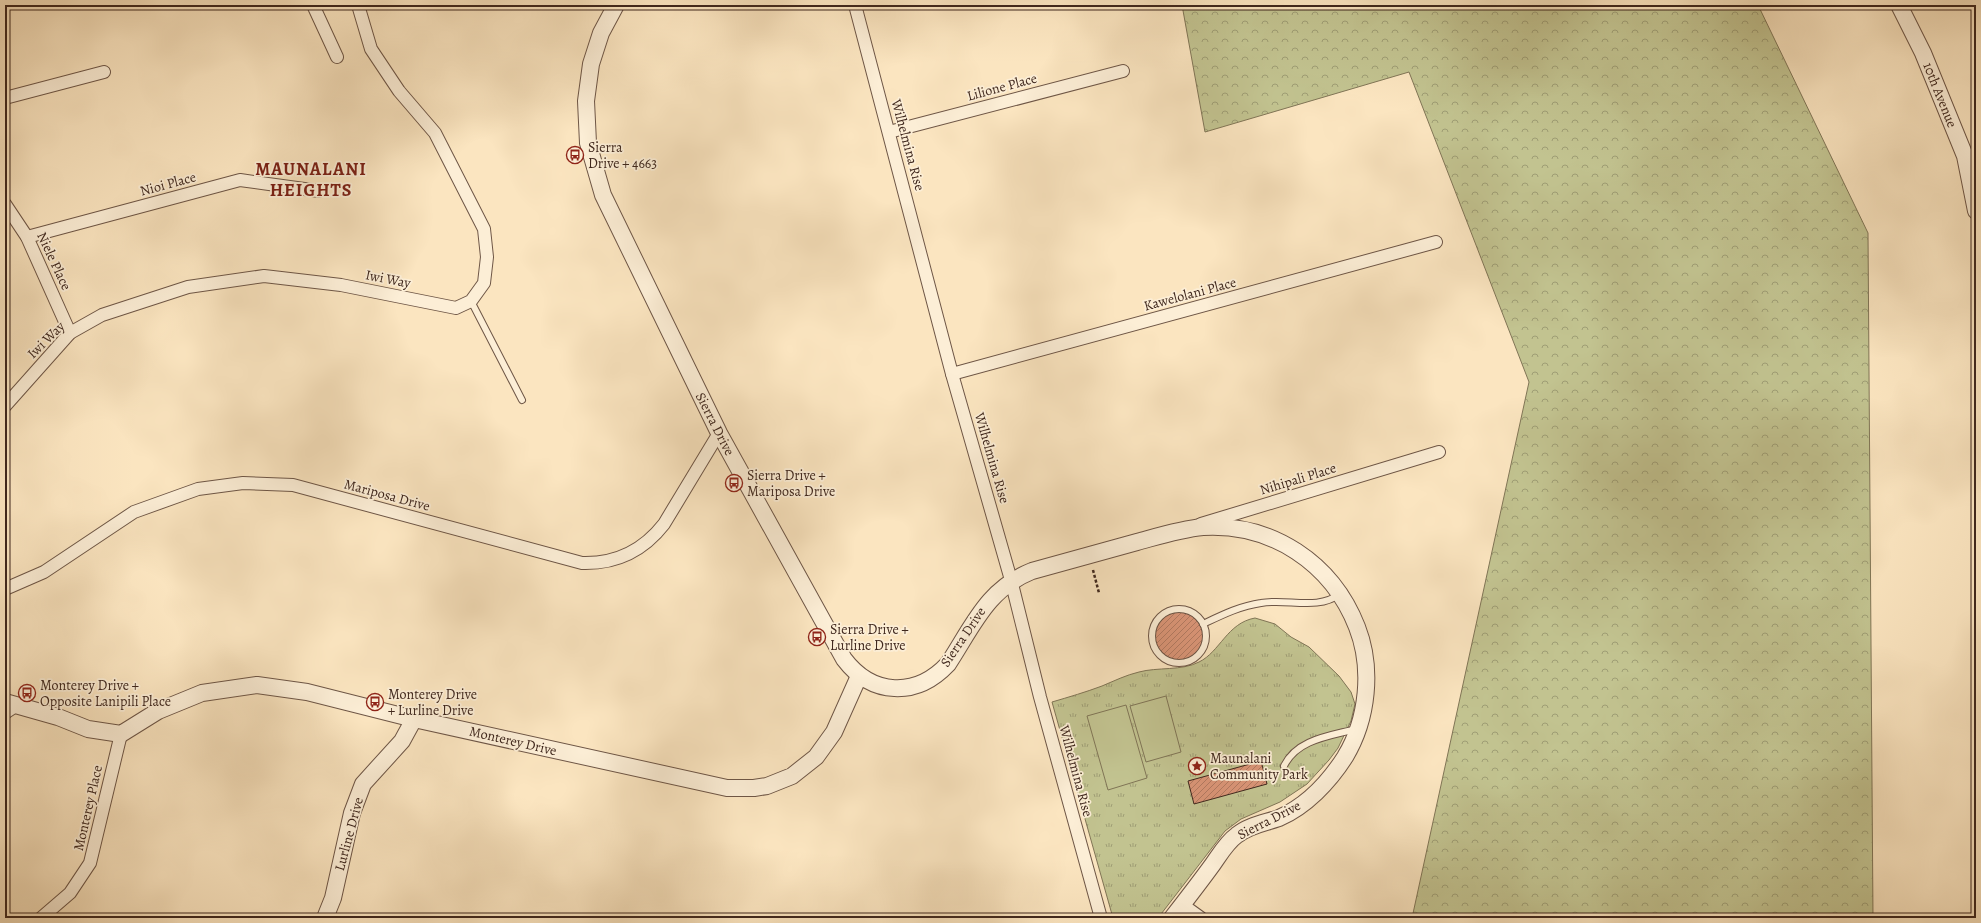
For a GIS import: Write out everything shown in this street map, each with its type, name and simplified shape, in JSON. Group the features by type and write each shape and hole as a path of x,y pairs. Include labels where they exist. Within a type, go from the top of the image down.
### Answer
{"street":[{"path":"313,5 337,56"},
{"path":"358,5 371,49 399,91 435,133 484,229 487,257 484,283 472,302"},
{"name":"Sierra Drive","path":"616,5 600,33 591,64 586,101 588,143 603,195 719,433 844,659 859,676 874,684 890,688 913,686 932,678 948,664 991,598 1012,580 1032,571 1196,528 1221,527 1257,533 1274,539 1306,558 1320,570 1340,594 1352,615 1359,632 1365,662 1365,699 1358,728 1346,756 1324,785 1310,798 1285,814 1248,828 1237,835 1172,918"},
{"name":"Wilhelmina Rise","path":"854,5 889,132 952,374 1012,580 1040,697 1101,918"},
{"name":"10th Avenue","path":"1899,5 1923,53 1965,156 1976,211"},
{"name":"Lilione Place","path":"889,132 1123,71"},
{"path":"5,98 104,72"},
{"name":"Nioi Place","path":"27,237 240,180 318,191"},
{"name":"Niele Place","path":"5,204 27,237 70,333"},
{"name":"Kawelolani Place","path":"952,374 1436,242"},
{"name":"Iwi Way","path":"5,406 70,333 102,315 188,287 264,276 341,285 456,308 472,302"},
{"name":"Mariposa Drive","path":"5,589 44,572 134,512 198,490 243,483 292,485 582,563 609,561 634,552 656,535 719,433"},
{"name":"Nihipali Place","path":"1166,535 1439,452"},
{"name":"Monterey Drive","path":"121,734 158,711 202,693 257,685 307,692 414,718 727,788 754,788 767,786 792,776 816,757 834,732 859,676"},
{"path":"9,706 88,729 121,734"},
{"name":"Lurline Drive","path":"325,918 333,898 352,813 363,784 402,741 414,718"},
{"name":"Monterey Place","path":"41,918 70,893 90,863 121,734"},
{"path":"1183,905 1201,918"}],"lane":[{"path":"472,302 522,400"},
{"path":"1203,624 1248,605 1273,601 1321,603 1340,594"},
{"path":"1174,609 1187,610 1198,617 1203,624 1206,632 1206,640 1199,655 1192,660 1184,663 1171,662 1160,656 1155,649 1152,632 1160,617 1167,612 1174,609"},
{"path":"1284,766 1292,752 1305,744 1358,728"}],"path":[{"path":"1092,566 1100,593"}],"green space":[{"path":"1182,5 1758,5 1868,233 1873,918 1412,918 1529,382 1409,72 1205,132"},
{"name":"Maunalani Community Park","path":"1255,618 1275,624 1291,637 1309,647 1339,676 1351,692 1355,704 1351,721 1338,748 1307,784 1280,802 1241,819 1225,831 1158,918 1113,918 1052,702 1096,688 1134,673 1192,665 1213,652 1237,626 1245,621"},
{"path":"1166,696 1181,752 1146,762 1130,706"},
{"path":"1126,705 1147,778 1108,790 1087,716"}],"building":[{"path":"1179,612 1188,614 1196,619 1201,627 1203,636 1201,645 1196,653 1188,658 1179,660 1170,658 1162,653 1157,645 1155,636 1157,627 1162,619 1170,614"},
{"path":"1261,761 1267,784 1194,804 1188,781"}],"place":[{"name":"Sierra Drive + 4663","path":"575,155"},
{"name":"Sierra Drive + Mariposa Drive","path":"734,483"},
{"name":"Sierra Drive + Lurline Drive","path":"817,637"},
{"name":"Monterey Drive + Opposite Lanipili Place","path":"27,693"},
{"name":"Monterey Drive + Lurline Drive","path":"375,702"},
{"name":"Maunalani Community Park","path":"1197,766"}],"district":[{"name":"MAUNALANI HEIGHTS","path":"311,179"}]}
